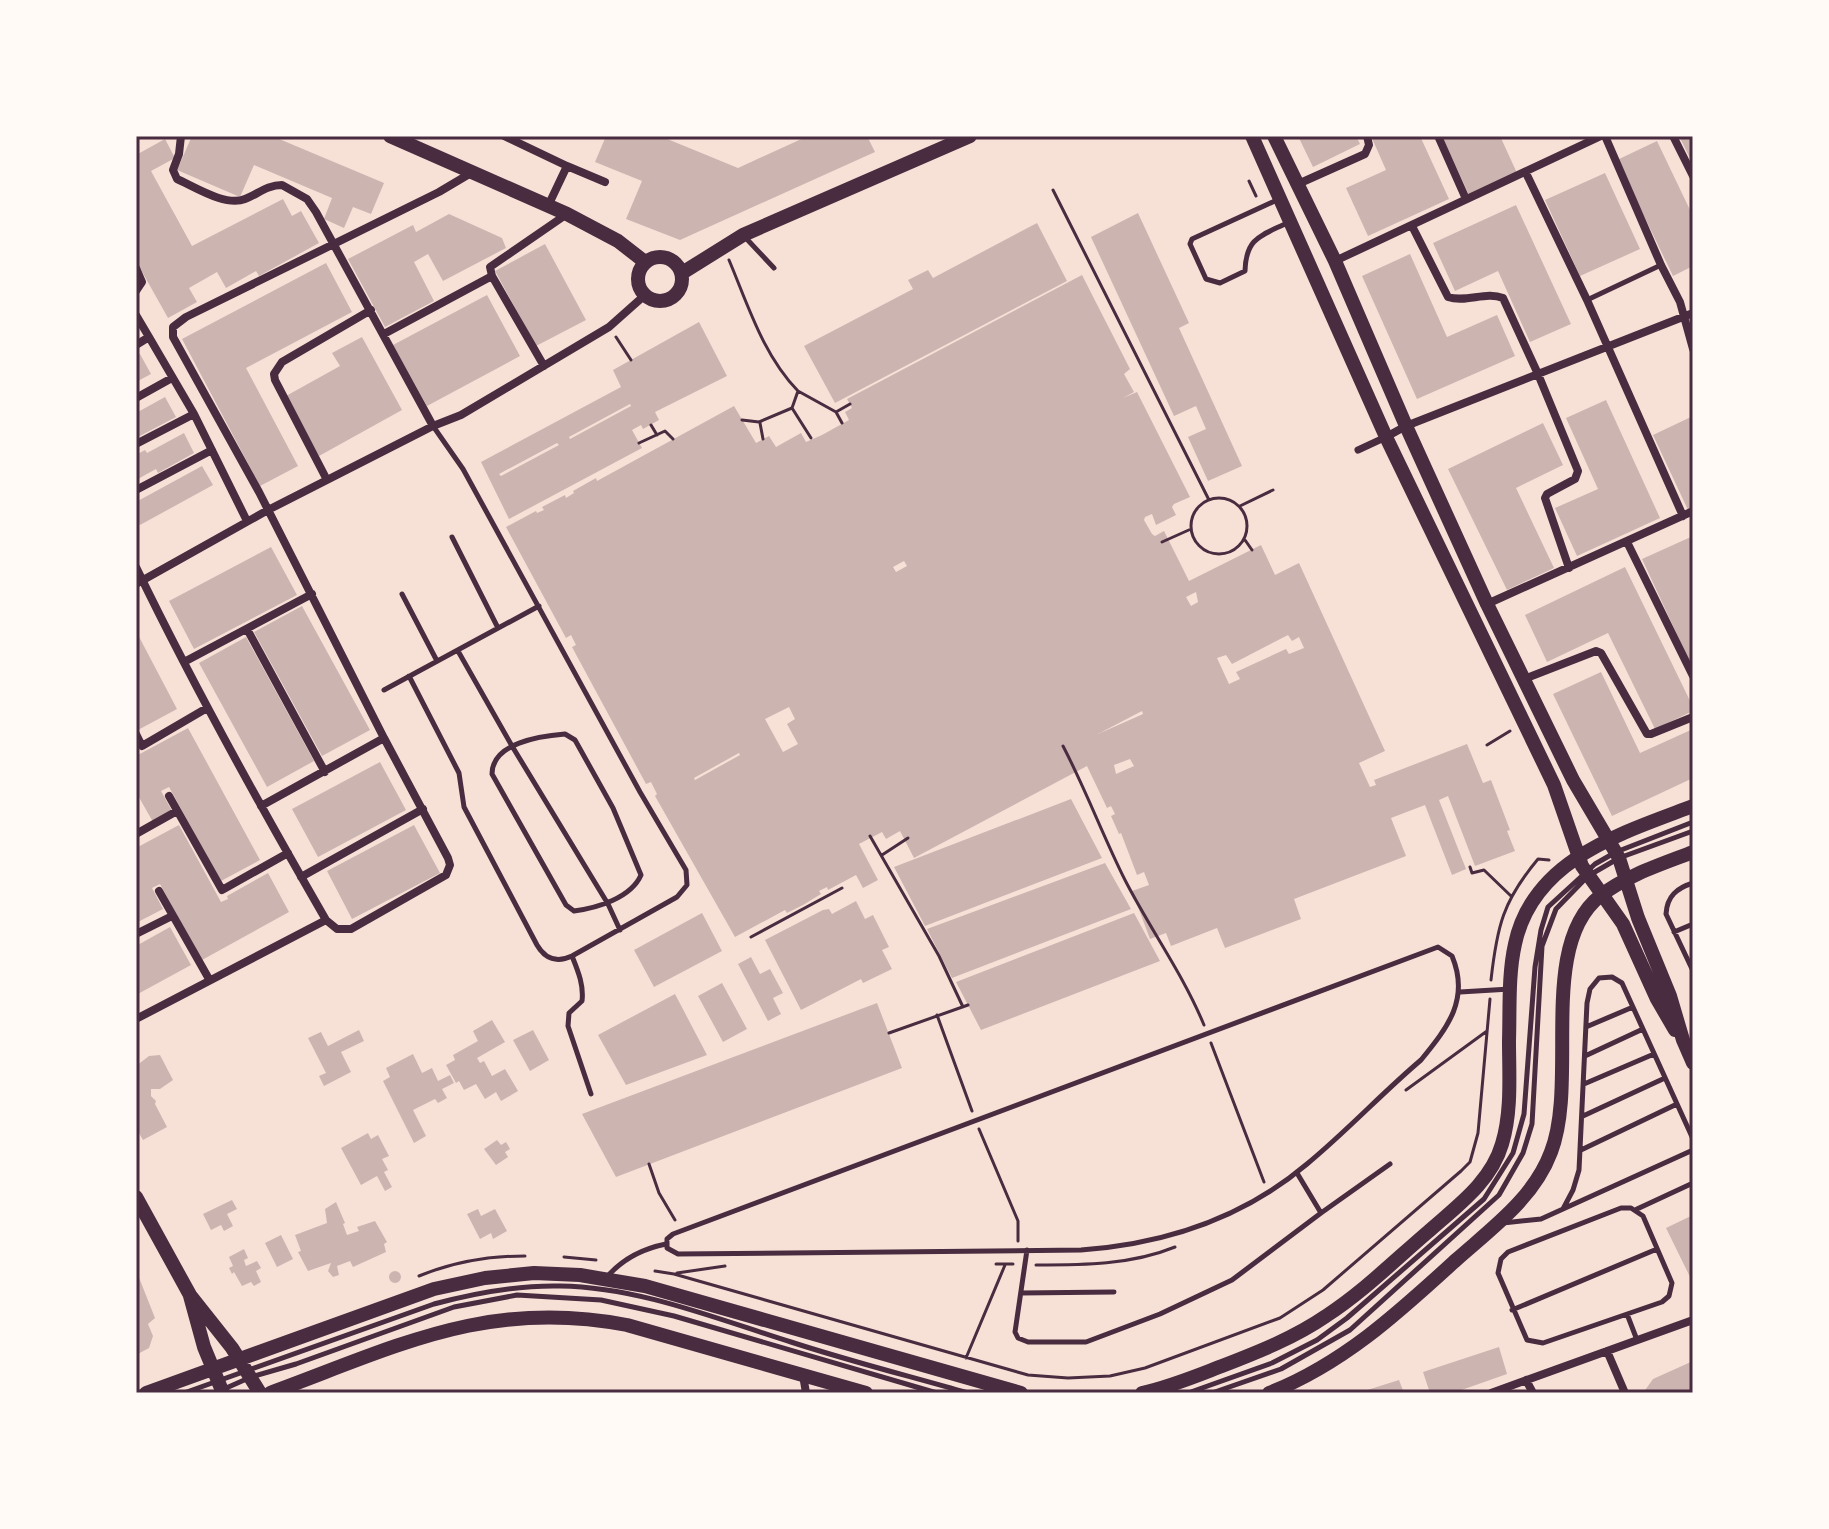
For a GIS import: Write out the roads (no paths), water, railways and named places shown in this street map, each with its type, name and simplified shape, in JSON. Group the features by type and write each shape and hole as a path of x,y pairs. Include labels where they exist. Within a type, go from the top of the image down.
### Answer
{"street":[{"path":"181,136 173,170 177,179 230,201 238,202 274,185 290,187 307,199 335,244 433,426"},
{"path":"390,136 567,214 618,241 645,262"},
{"path":"504,136 605,182"},
{"path":"682,273 743,235 970,136"},
{"path":"1252,136 1386,437 1559,797 1586,874 1623,924 1657,999 1693,1062"},
{"path":"1274,136 1335,261 1487,604 1584,800 1618,855 1683,1040"},
{"path":"1298,184 1365,154 1369,145 1367,136"},
{"path":"1438,136 1466,199"},
{"path":"1335,261 1603,136 1661,265 1689,315 1693,349"},
{"path":"1673,136 1693,176"},
{"path":"548,206 567,166"},
{"path":"136,567 139,582 326,920 337,929 351,929 446,875 450,865 448,858 172,332 176,322 439,192 471,173"},
{"path":"1526,173 1587,300 1683,516"},
{"path":"544,366 492,276 490,267 567,214"},
{"path":"1412,226 1448,297 1460,299 1496,295 1503,298 1538,374 1578,471 1575,479 1545,498 1569,568"},
{"path":"663,256 672,260 682,273 681,288 671,298 662,301 645,295 639,288 639,269 645,262 663,256"},
{"path":"136,268 142,282 136,291"},
{"path":"384,334 492,276"},
{"path":"139,582 268,510 433,426 461,415 609,327 645,295"},
{"path":"327,480 274,374 282,362 371,310"},
{"path":"136,315 194,414 247,521"},
{"path":"1358,450 1406,426 1689,315"},
{"path":"136,345 149,337"},
{"path":"136,398 172,378"},
{"path":"136,444 194,414"},
{"path":"136,490 212,450"},
{"path":"1487,604 1693,511"},
{"path":"1627,542 1693,676"},
{"path":"184,662 312,594"},
{"path":"247,629 325,772"},
{"path":"1524,679 1596,651 1601,653 1644,732 1651,734 1693,717"},
{"path":"136,734 139,748 207,708"},
{"path":"261,806 384,738"},
{"path":"169,796 222,890 288,853"},
{"path":"1142,1393 1176,1384 1265,1349 1307,1328 1355,1294 1471,1193 1496,1159 1507,1123 1511,989 1515,944 1524,918 1540,892 1578,856 1608,838 1693,806"},
{"path":"301,877 423,809"},
{"path":"136,834 177,811"},
{"path":"1269,1393 1314,1373 1359,1345 1525,1197 1536,1182 1556,1139 1561,1106 1568,948 1577,925 1601,895 1627,879 1693,852"},
{"path":"159,891 209,979"},
{"path":"136,934 172,916"},
{"path":"136,1019 326,920"},
{"path":"136,1197 190,1295 246,1368 260,1393"},
{"path":"146,1393 218,1385 246,1368 383,1306 459,1282 534,1273 606,1278 645,1286 1021,1393"},
{"path":"190,1295 218,1385"},
{"path":"270,1393 455,1327 512,1317 541,1316 584,1318 627,1325 866,1393"},
{"path":"1491,1393 1693,1320"},
{"path":"1607,1351 1625,1393"},
{"path":"803,1375 806,1393"},
{"path":"299,1393 317,1376"},
{"path":"1526,1380 1533,1393"}],"lane":[{"path":"1281,198 1192,239 1190,244 1206,279 1220,283 1245,271 1246,254 1252,241 1291,221"},
{"path":"743,235 774,268"},
{"path":"1587,300 1648,268 1661,265"},
{"path":"409,676 459,773 464,807 540,951 552,959 565,959 681,894 687,885 688,875 463,469 433,426"},
{"path":"452,537 498,628"},
{"path":"402,594 437,661"},
{"path":"384,690 539,606"},
{"path":"458,651 608,904 620,930"},
{"path":"559,734 575,740 613,808 641,875 636,883 608,904 574,911 566,905 492,774 492,764 499,754 512,746 559,734"},
{"path":"1188,1393 1272,1363 1317,1340 1347,1318 1484,1199 1513,1153 1524,1114 1530,1019 1541,930 1548,907 1586,874 1618,855 1693,822"},
{"path":"1618,855 1693,831"},
{"path":"1212,1393 1281,1369 1350,1330 1499,1195 1523,1153 1532,1124 1542,946 1556,909 1586,874"},
{"path":"1693,883 1677,890 1669,900 1666,914 1693,971"},
{"path":"1674,932 1693,924"},
{"path":"1432,948 1444,948 1452,956 1460,992 1456,1009 1421,1060 1297,1173 1229,1215 1162,1238 1108,1248 1015,1251 678,1254 669,1252 666,1244 673,1234 1432,948"},
{"path":"572,956 583,993 582,1001 569,1013 568,1026 591,1094"},
{"path":"1563,1209 1577,1181 1588,996 1599,978 1605,976 1622,983 1693,1139"},
{"path":"1460,992 1511,989"},
{"path":"1586,1027 1633,1007"},
{"path":"1585,1056 1643,1029"},
{"path":"1584,1084 1654,1054"},
{"path":"1583,1116 1665,1078"},
{"path":"1581,1150 1677,1104"},
{"path":"1498,1223 1530,1222 1693,1150"},
{"path":"1027,1250 1015,1332 1018,1338 1028,1342 1086,1342 1160,1314 1232,1280 1390,1164"},
{"path":"1297,1173 1321,1213"},
{"path":"1636,1209 1643,1216 1672,1283 1672,1292 1666,1300 1537,1344 1523,1336 1498,1273 1504,1255 1621,1208 1636,1209 1693,1183"},
{"path":"606,1278 617,1265 643,1250 666,1244"},
{"path":"1512,1310 1657,1249"},
{"path":"184,1393 218,1385 246,1368 434,1304 518,1288 561,1286 599,1289 673,1305 968,1393"},
{"path":"1021,1293 1114,1292"},
{"path":"246,1368 296,1364 454,1307 517,1295 601,1300 674,1316 937,1393"},
{"path":"1627,1314 1637,1340"}]}
